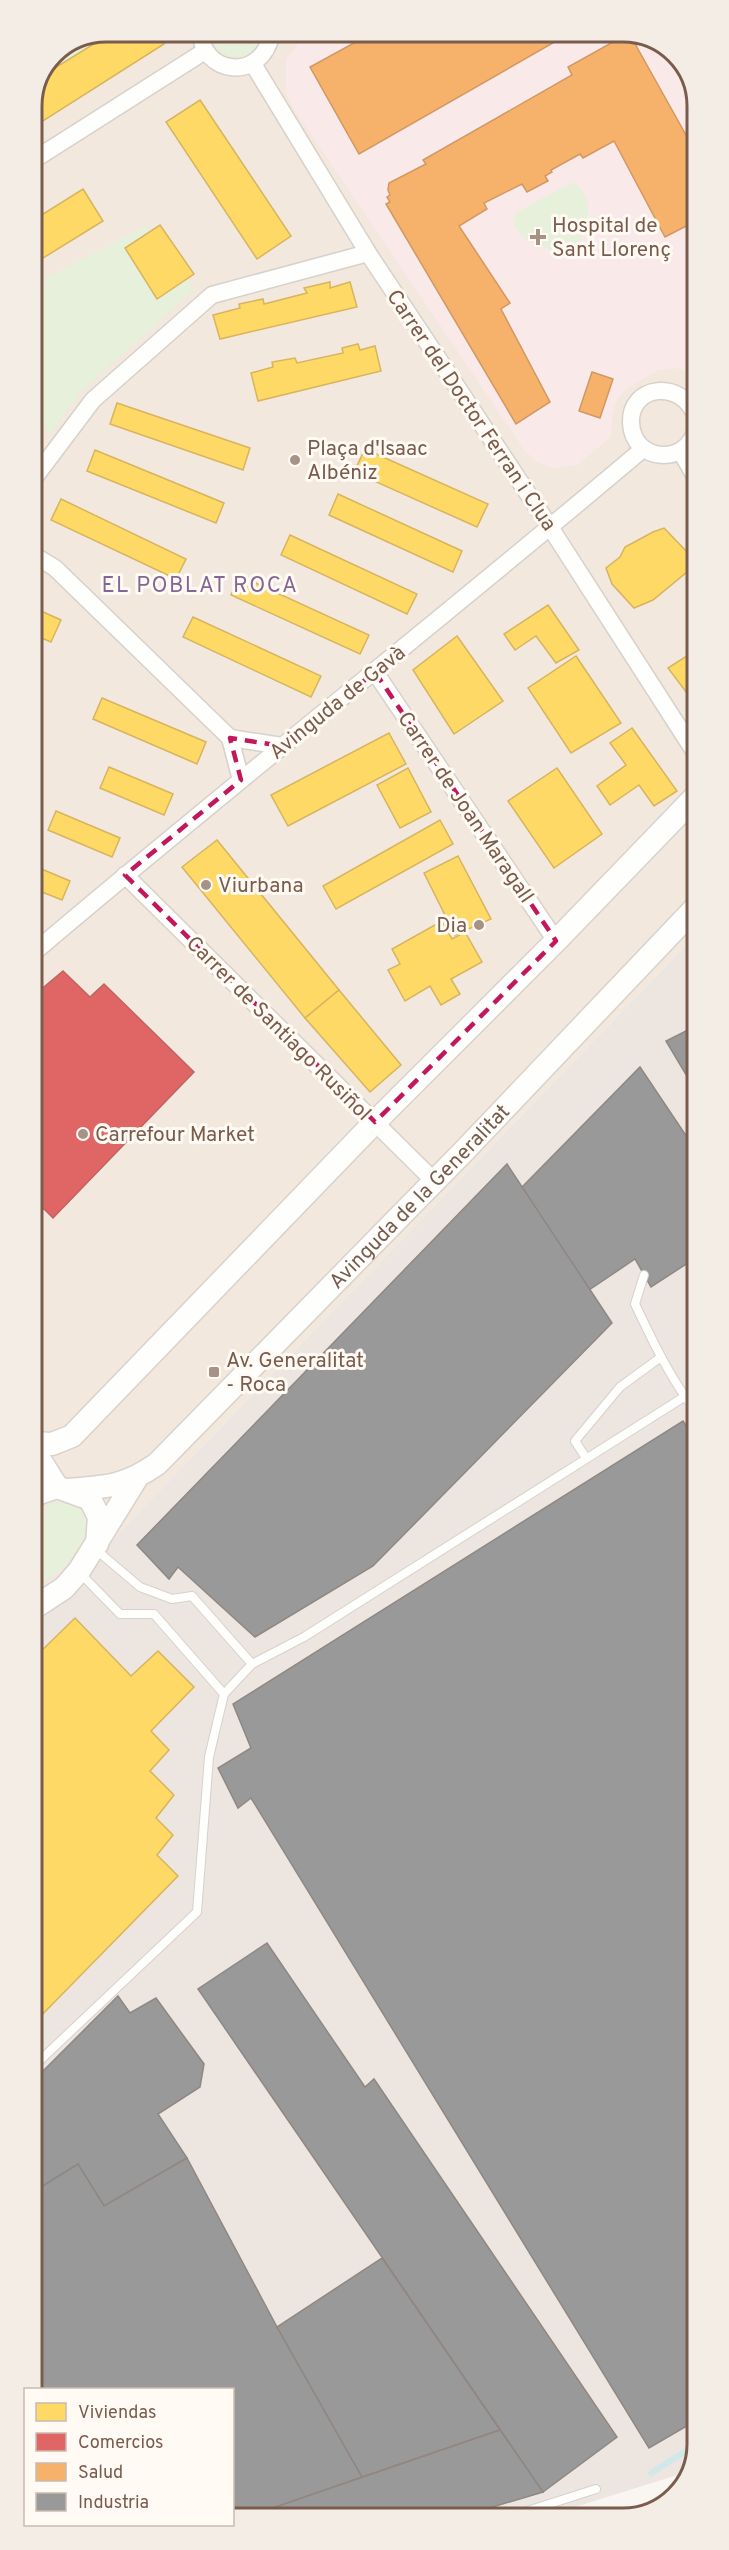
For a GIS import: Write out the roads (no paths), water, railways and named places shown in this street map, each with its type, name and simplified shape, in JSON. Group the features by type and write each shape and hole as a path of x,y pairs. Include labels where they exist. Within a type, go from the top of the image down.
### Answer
{"street":[{"path":"203,42 205,51 212,59 227,67 241,68 253,64 264,55 270,42"},
{"path":"42,154 205,51"},
{"name":"Carrer del Doctor Ferran i Clua","path":"253,64 368,253 550,527 687,740"},
{"path":"42,468 93,400 212,295 368,253"},
{"path":"687,400 672,391 654,392 644,397 636,407 631,420 632,432 643,449 659,456 671,456 681,452 687,446"},
{"name":"Avinguda de Gavà","path":"42,946 643,449"},
{"path":"681,452 687,462"},
{"path":"42,560 55,567 230,738 241,780"},
{"name":"Carrer de Joan Maragall","path":"375,672 556,942"},
{"path":"230,738 282,746"},
{"path":"42,1444 52,1444 72,1436 375,1122 556,942 687,805"},
{"name":"Carrer de Santiago Rusiñol","path":"125,875 434,1180"},
{"name":"Avinguda de la Generalitat","path":"136,1479 157,1464 226,1396 687,915"},
{"path":"42,1459 62,1488 90,1499 99,1517 95,1546"},
{"path":"42,1492 62,1488 104,1487 136,1479"},
{"path":"42,1602 63,1588 79,1571 136,1479"}],"lane":[{"path":"644,1275 635,1305 661,1357 687,1401"},
{"path":"586,1458 576,1441 620,1387 661,1357"},
{"path":"42,2058 197,1912 209,1757 224,1694 252,1664 304,1637 684,1397"},
{"path":"95,1546 140,1587 172,1599 192,1596 252,1664"},
{"path":"79,1571 120,1614 154,1614 224,1694"},
{"path":"536,2508 596,2488"}],"waterway":[{"path":"651,2473 686,2451"}],"place":[{"name":"Hospital de Sant Llorenç","path":"538,237"},
{"name":"Plaça d'Isaac Albéniz","path":"295,460"},
{"name":"Viurbana","path":"206,885"},
{"name":"Dia","path":"479,925"},
{"name":"Carrefour Market","path":"83,1134"},
{"name":"Av. Generalitat - Roca","path":"214,1372"}],"district":[{"name":"EL POBLAT ROCA","path":"200,584"}]}
